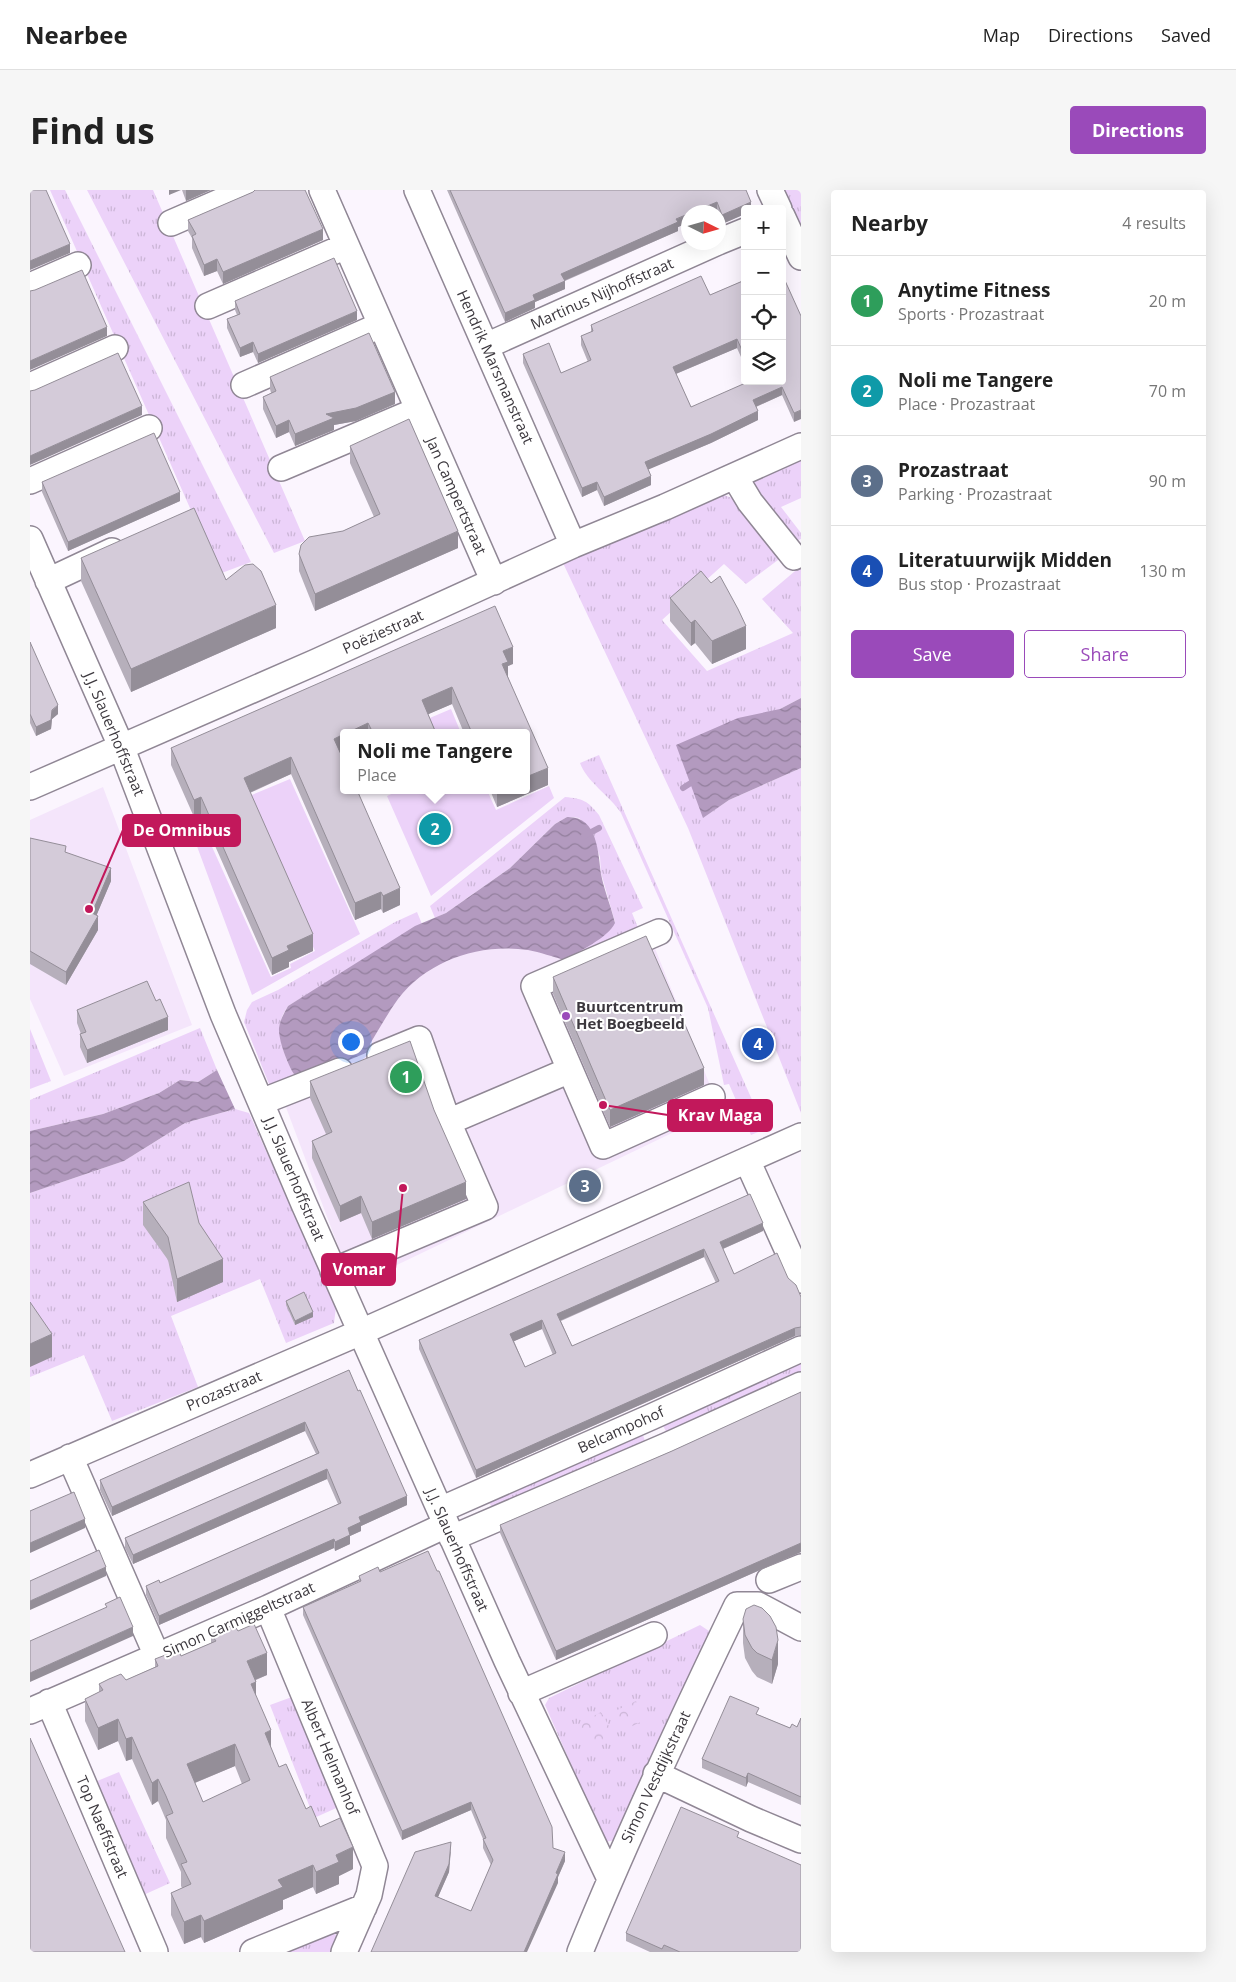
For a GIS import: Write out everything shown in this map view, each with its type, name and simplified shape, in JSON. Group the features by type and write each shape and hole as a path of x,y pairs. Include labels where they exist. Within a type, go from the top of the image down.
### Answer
{"street":[{"path":"171,223 247,190"},
{"name":"Jan Campertstraat","path":"322,190 494,582"},
{"name":"Hendrik Marsmanstraat","path":"417,190 572,545"},
{"path":"770,190 777,205"},
{"path":"786,225 801,257"},
{"name":"Martinus Nijhoffstraat","path":"726,239 741,233"},
{"path":"208,306 346,246"},
{"name":"Martinus Nijhoffstraat","path":"486,346 700,250"},
{"path":"30,286 78,265"},
{"path":"244,385 381,325"},
{"path":"30,386 115,348"},
{"path":"281,468 418,410"},
{"path":"30,481 149,428"},
{"name":"Poëziestraat","path":"30,787 494,582 572,545 735,477 801,446"},
{"path":"735,477 750,502 794,557"},
{"path":"48,581 135,540"},
{"name":"J.J. Slauerhoffstraat","path":"32,547 121,746 223,1014 334,1271 521,1693 610,1879"},
{"path":"658,932 534,986 604,1146 712,1097"},
{"path":"261,1102 419,1039 448,1122 485,1207 334,1271"},
{"path":"448,1122 570,1070"},
{"name":"Prozastraat","path":"30,1475 361,1332 793,1139"},
{"path":"747,1160 801,1280"},
{"name":"Belcampohof","path":"446,1524 651,1417 801,1349"},
{"path":"446,1524 666,1446 801,1385"},
{"path":"70,1457 157,1656"},
{"name":"Simon Carmiggeltstraat","path":"40,1706 268,1608 446,1524"},
{"path":"769,1580 801,1567"},
{"name":"Simon Vestdijkstraat","path":"580,1952 656,1774 737,1604 758,1606 801,1628"},
{"name":"Albert Helmanhof","path":"268,1608 375,1866 369,1895 344,1952"},
{"path":"521,1693 654,1635"},
{"name":"Top Naeffstraat","path":"40,1706 155,1952"},
{"path":"656,1774 751,1819 801,1840"},
{"path":"252,1952 364,1907"}],"shaded area":[{"path":"103,787 192,1025 64,1076 30,999 30,820"},
{"path":"431,940 652,941 720,1110 353,1286 269,1062"}],"green space":[{"path":"50,190 65,190 251,562 219,574"},
{"path":"87,190 153,190 305,541 274,553"},
{"path":"781,190 801,190 801,233"},
{"path":"801,459 801,498 781,507 801,533 801,539 793,542 755,494 752,480"},
{"path":"718,493 735,499 775,543 778,560 746,584 724,564 662,620 707,671 793,633 762,599 801,566 801,698 780,709 704,817 729,800 801,768 801,1113 688,828 563,563"},
{"path":"451,709 459,729 429,729 425,720"},
{"path":"599,755 765,1129 751,1135 729,1084 724,1085 708,1008 621,813 587,776 580,763"},
{"path":"290,779 360,934 252,995 188,822 199,818 271,977 291,968 290,964 315,951 247,797"},
{"path":"549,786 554,798 431,896 387,796 391,794 489,794 496,810"},
{"path":"565,797 584,801 599,815 643,908 632,913 639,930 565,960 615,922 601,873 600,857 590,829 579,818 572,817 567,817 555,824 510,868 446,913 435,918 430,906"},
{"path":"417,912 422,924 288,1006 280,1022 280,1037 288,1062 299,1081 273,1094 244,1022 247,1010 252,1002 278,990 395,922"},
{"path":"200,1028 217,1070 198,1082 180,1080 159,1093 103,1114 30,1131 30,1100"},
{"path":"30,1029 51,1081 30,1089"},
{"path":"235,1109 249,1113 336,1307 334,1323 286,1343 260,1279 171,1316 198,1387 112,1421 84,1355 30,1377 30,1193 124,1161 185,1123"},
{"path":"801,1355 801,1381 670,1440 659,1417"},
{"path":"640,1428 648,1448 495,1516 486,1494"},
{"path":"700,1625 712,1633 616,1840 605,1842 545,1705 549,1698"},
{"path":"300,1694 343,1805 314,1818 270,1705"},
{"path":"636,1701 645,1720 624,1730 615,1711"},
{"path":"601,1712 615,1737 592,1749 579,1724"},
{"path":"119,1772 170,1883 139,1897 90,1784"},
{"path":"335,1932 339,1948 337,1952 283,1952"}],"water":[{"path":"801,698 801,768 729,800 703,818 676,745 738,718 780,709"},
{"path":"567,817 577,818 585,823 591,829 597,846 602,880 615,923 606,934 565,960 533,951 510,948 474,952 456,957 424,974 410,985 387,1015 370,1044 373,1050 299,1081 288,1064 279,1034 280,1022 288,1006 415,926 446,913 510,868 555,824"},
{"path":"217,1070 235,1109 185,1123 124,1161 30,1193 30,1131 103,1114 159,1093 180,1080 198,1082"}],"building":[{"path":"30,190 46,190 70,244 30,261"},
{"path":"255,190 305,190 323,229 223,272 217,259 204,265 192,236 196,234 188,220"},
{"path":"450,190 746,190 751,202 726,213 726,205 718,205 717,202 710,205 681,205 681,217 676,219 678,222 561,274 565,281 533,295 535,300 505,313"},
{"path":"334,258 357,311 258,354 253,342 240,348 227,319 240,314 235,301"},
{"path":"82,270 107,327 30,361 30,291"},
{"path":"701,276 710,295 741,282 741,348 737,339 673,367 691,407 741,385 786,385 786,283 801,316 801,410 794,413 782,387 753,400 758,411 711,434 645,462 651,476 604,497 597,482 582,488 523,354 549,343 561,373 591,360 581,336 593,331 591,325"},
{"path":"369,333 395,392 356,408 326,414 334,418 295,434 289,420 276,426 263,397 276,391 270,377"},
{"path":"118,353 142,406 30,456 30,391"},
{"path":"409,419 458,531 315,594 299,554 301,545 309,537 343,531 380,514 350,446"},
{"path":"154,433 180,492 68,542 42,482"},
{"path":"194,508 226,580 245,565 253,564 261,571 276,605 131,669 81,558"},
{"path":"701,571 711,583 720,576 746,626 712,641 695,620 691,623 670,598"},
{"path":"495,606 513,647 503,651 508,662 502,664 548,768 530,775 530,729 470,729 452,687 422,700 434,729 371,729 368,723 355,729 340,729 340,736 334,739 340,752 340,794 359,794 400,888 383,896 381,892 355,903 291,757 244,778 313,934 287,946 289,950 272,958 201,797 194,800 171,748"},
{"path":"30,642 58,705 52,710 51,720 36,727 30,714"},
{"path":"30,838 66,846 65,852 111,868 92,913 98,916 66,972 30,951"},
{"path":"646,936 704,1068 610,1110 553,977"},
{"path":"147,981 156,1001 160,999 168,1017 87,1050 80,1034 86,1032 77,1010"},
{"path":"410,1041 434,1110 466,1182 372,1222 361,1196 340,1206 312,1141 332,1132 310,1081"},
{"path":"189,1182 199,1223 223,1259 177,1279 168,1237 143,1202"},
{"path":"750,1194 763,1223 720,1242 734,1274 777,1253 788,1278 796,1285 801,1297 801,1327 795,1328 476,1470 419,1340","holes":["704,1249 719,1281 572,1346 557,1314","542,1320 556,1353 525,1367 510,1334"]},
{"path":"304,1292 313,1312 295,1321 286,1301"},
{"path":"30,1302 52,1334 30,1344"},
{"path":"349,1370 358,1391 360,1390 407,1496 359,1517 361,1522 348,1528 350,1535 335,1542 334,1539 159,1616 146,1586 159,1580 160,1583 341,1503 327,1469 133,1555 125,1538 319,1453 305,1422 112,1507 100,1480"},
{"path":"801,1392 801,1543 556,1651 500,1525 672,1451"},
{"path":"74,1492 85,1519 30,1543 30,1511"},
{"path":"99,1550 106,1567 30,1601 30,1581"},
{"path":"428,1551 437,1571 439,1571 552,1827 553,1848 565,1852 556,1873 558,1874 524,1952 371,1952 415,1852 451,1842 449,1864 435,1896 471,1911 493,1860 483,1839 486,1838 471,1802 402,1831 303,1607 361,1581 359,1576 378,1567 380,1572"},
{"path":"120,1597 133,1627 30,1673 30,1641 107,1607 105,1604"},
{"path":"754,1605 762,1608 770,1616 776,1627 778,1640 772,1660 757,1653 745,1635 743,1619 746,1609"},
{"path":"254,1624 267,1653 247,1661 256,1682 251,1684 271,1730 265,1733 279,1767 286,1764 306,1809 311,1806 320,1827 340,1818 353,1847 336,1855 339,1862 316,1872 313,1865 278,1880 283,1887 204,1921 201,1915 184,1922 171,1893 191,1884 181,1864 187,1862 166,1816 173,1813 166,1796 158,1779 152,1783 132,1737 126,1739 118,1719 98,1728 85,1699 103,1690 99,1684 109,1679 121,1674 126,1680 158,1666 155,1659 178,1649 181,1656 216,1641 211,1634 234,1625 238,1631","holes":["235,1744 250,1780 203,1802 187,1764"]},
{"path":"730,1696 759,1708 756,1714 790,1728 792,1724 797,1727 801,1718 801,1797 748,1773 746,1778 702,1759"},
{"path":"30,1738 125,1952 30,1952"},
{"path":"681,1807 739,1832 737,1837 801,1865 801,1952 680,1952 664,1945 662,1949 626,1933"}],"waterway":[{"path":"683,788 697,779"},
{"path":"584,836 599,828"}],"place":[{"name":"Noli me Tangere","path":"435,829"},
{"name":"De Omnibus","path":"89,909"},
{"name":"Buurtcentrum Het Boegbeeld","path":"566,1016"},
{"name":"Literatuurwijk Midden","path":"758,1044"},
{"name":"Anytime Fitness","path":"406,1077"},
{"name":"Krav Maga","path":"603,1105"},
{"name":"Prozastraat","path":"585,1186"},
{"name":"Vomar","path":"403,1188"}]}
